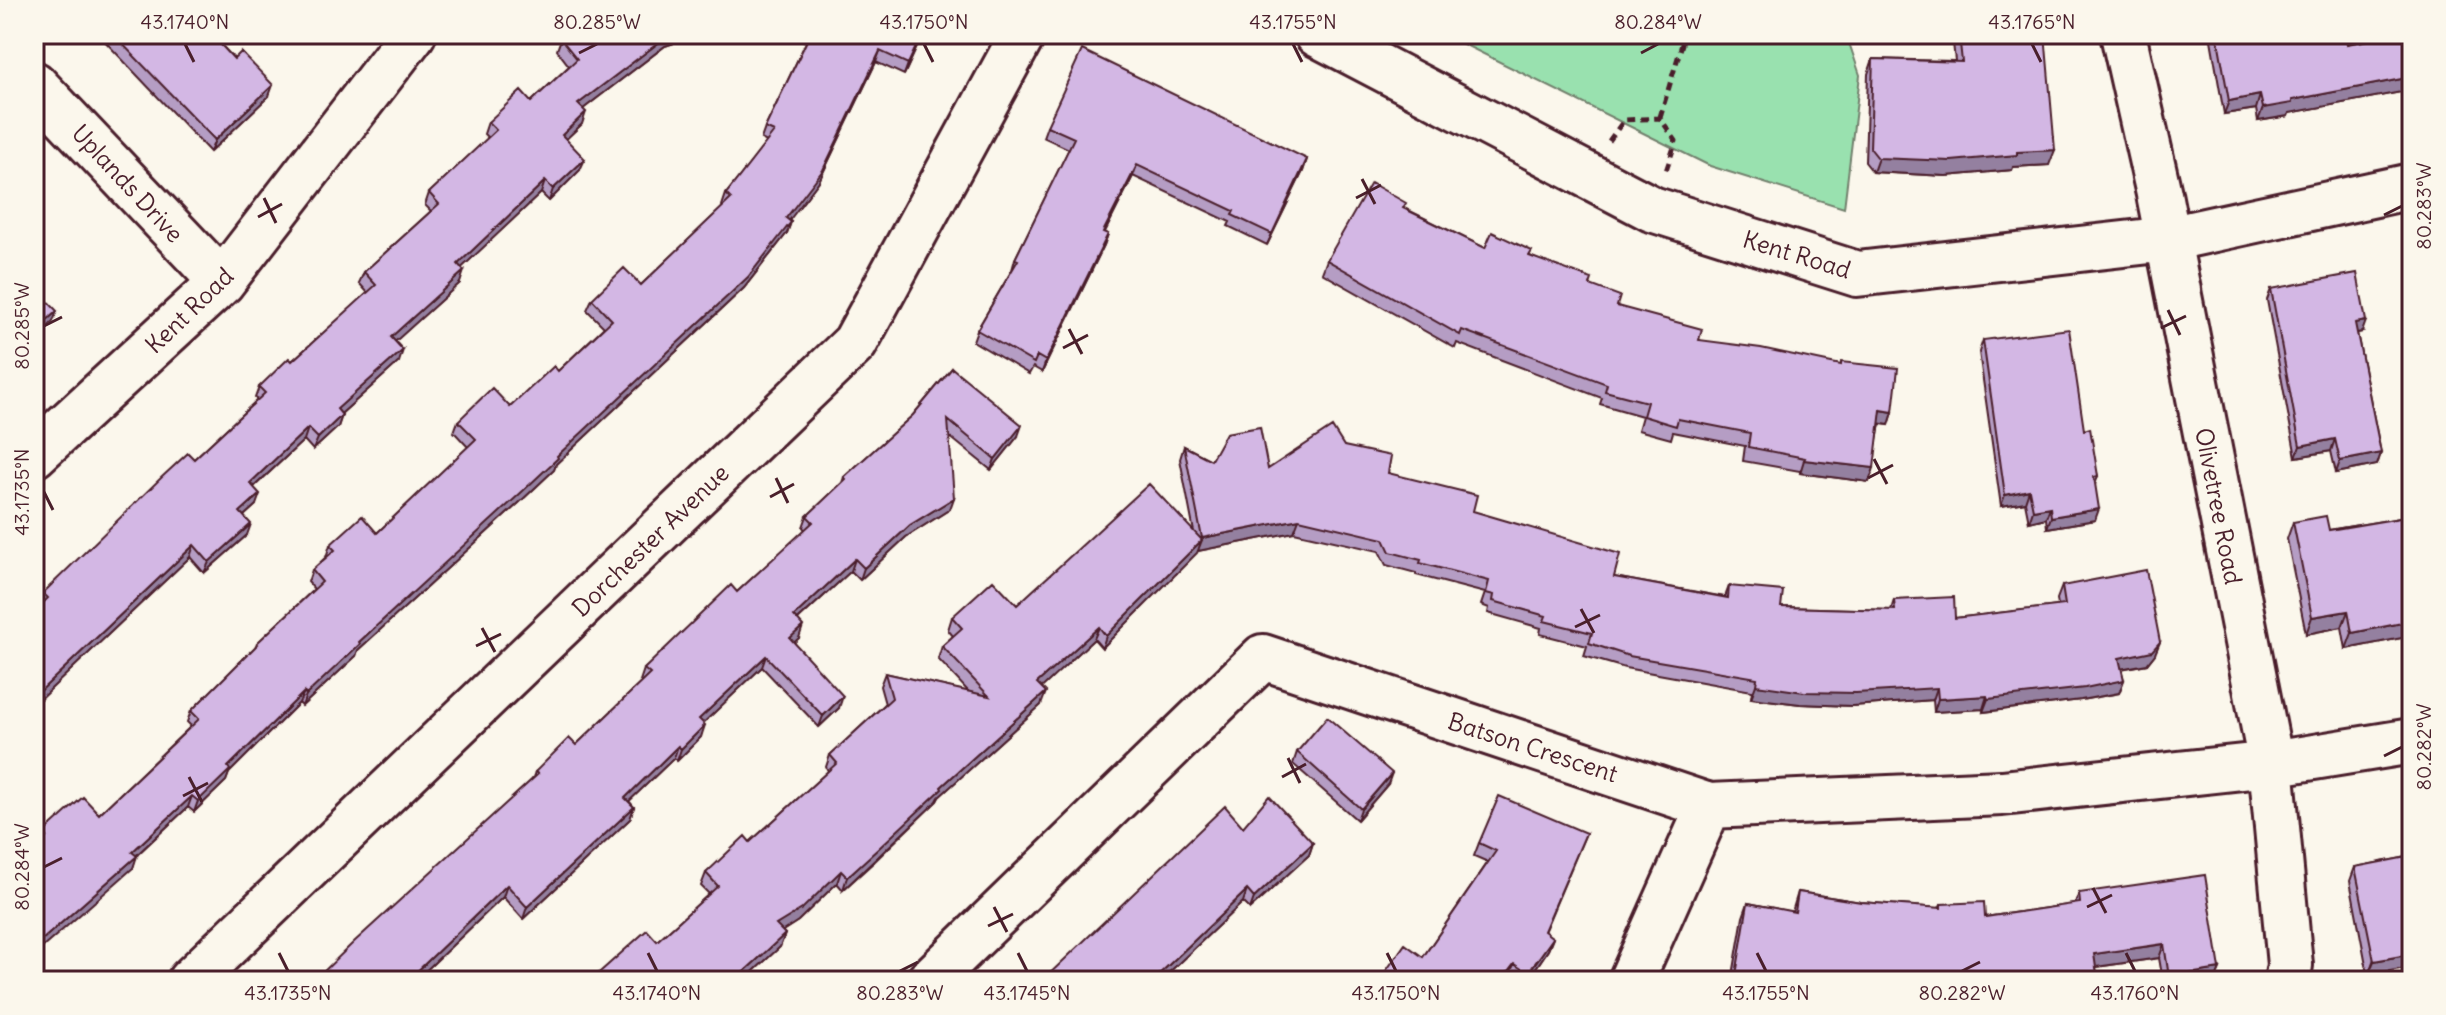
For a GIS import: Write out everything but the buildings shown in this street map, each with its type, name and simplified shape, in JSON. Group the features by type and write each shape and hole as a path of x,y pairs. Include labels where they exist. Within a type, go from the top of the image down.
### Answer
{"street":[{"name":"Kent Road","path":"34,455 222,282 413,34"},
{"name":"Dorchester Avenue","path":"190,981 855,343 1023,34"},
{"name":"Kent Road","path":"1317,34 1652,209 1857,274 2168,239 2412,186"},
{"name":"Olivetree Road","path":"2123,34 2168,239 2271,764 2290,965 2287,981"},
{"name":"Uplands Drive","path":"34,84 222,282"},
{"name":"Batson Crescent","path":"929,981 1263,657 1709,806 2002,793 2271,764 2412,741"},
{"path":"1631,981 1709,806"}],"path":[{"path":"1660,118 1685,34"},
{"path":"1585,176 1624,120 1660,118"},
{"path":"1652,209 1676,141 1660,118"}],"green space":[{"path":"1443,34 1846,34 1860,75 1844,208 1710,166"}]}
